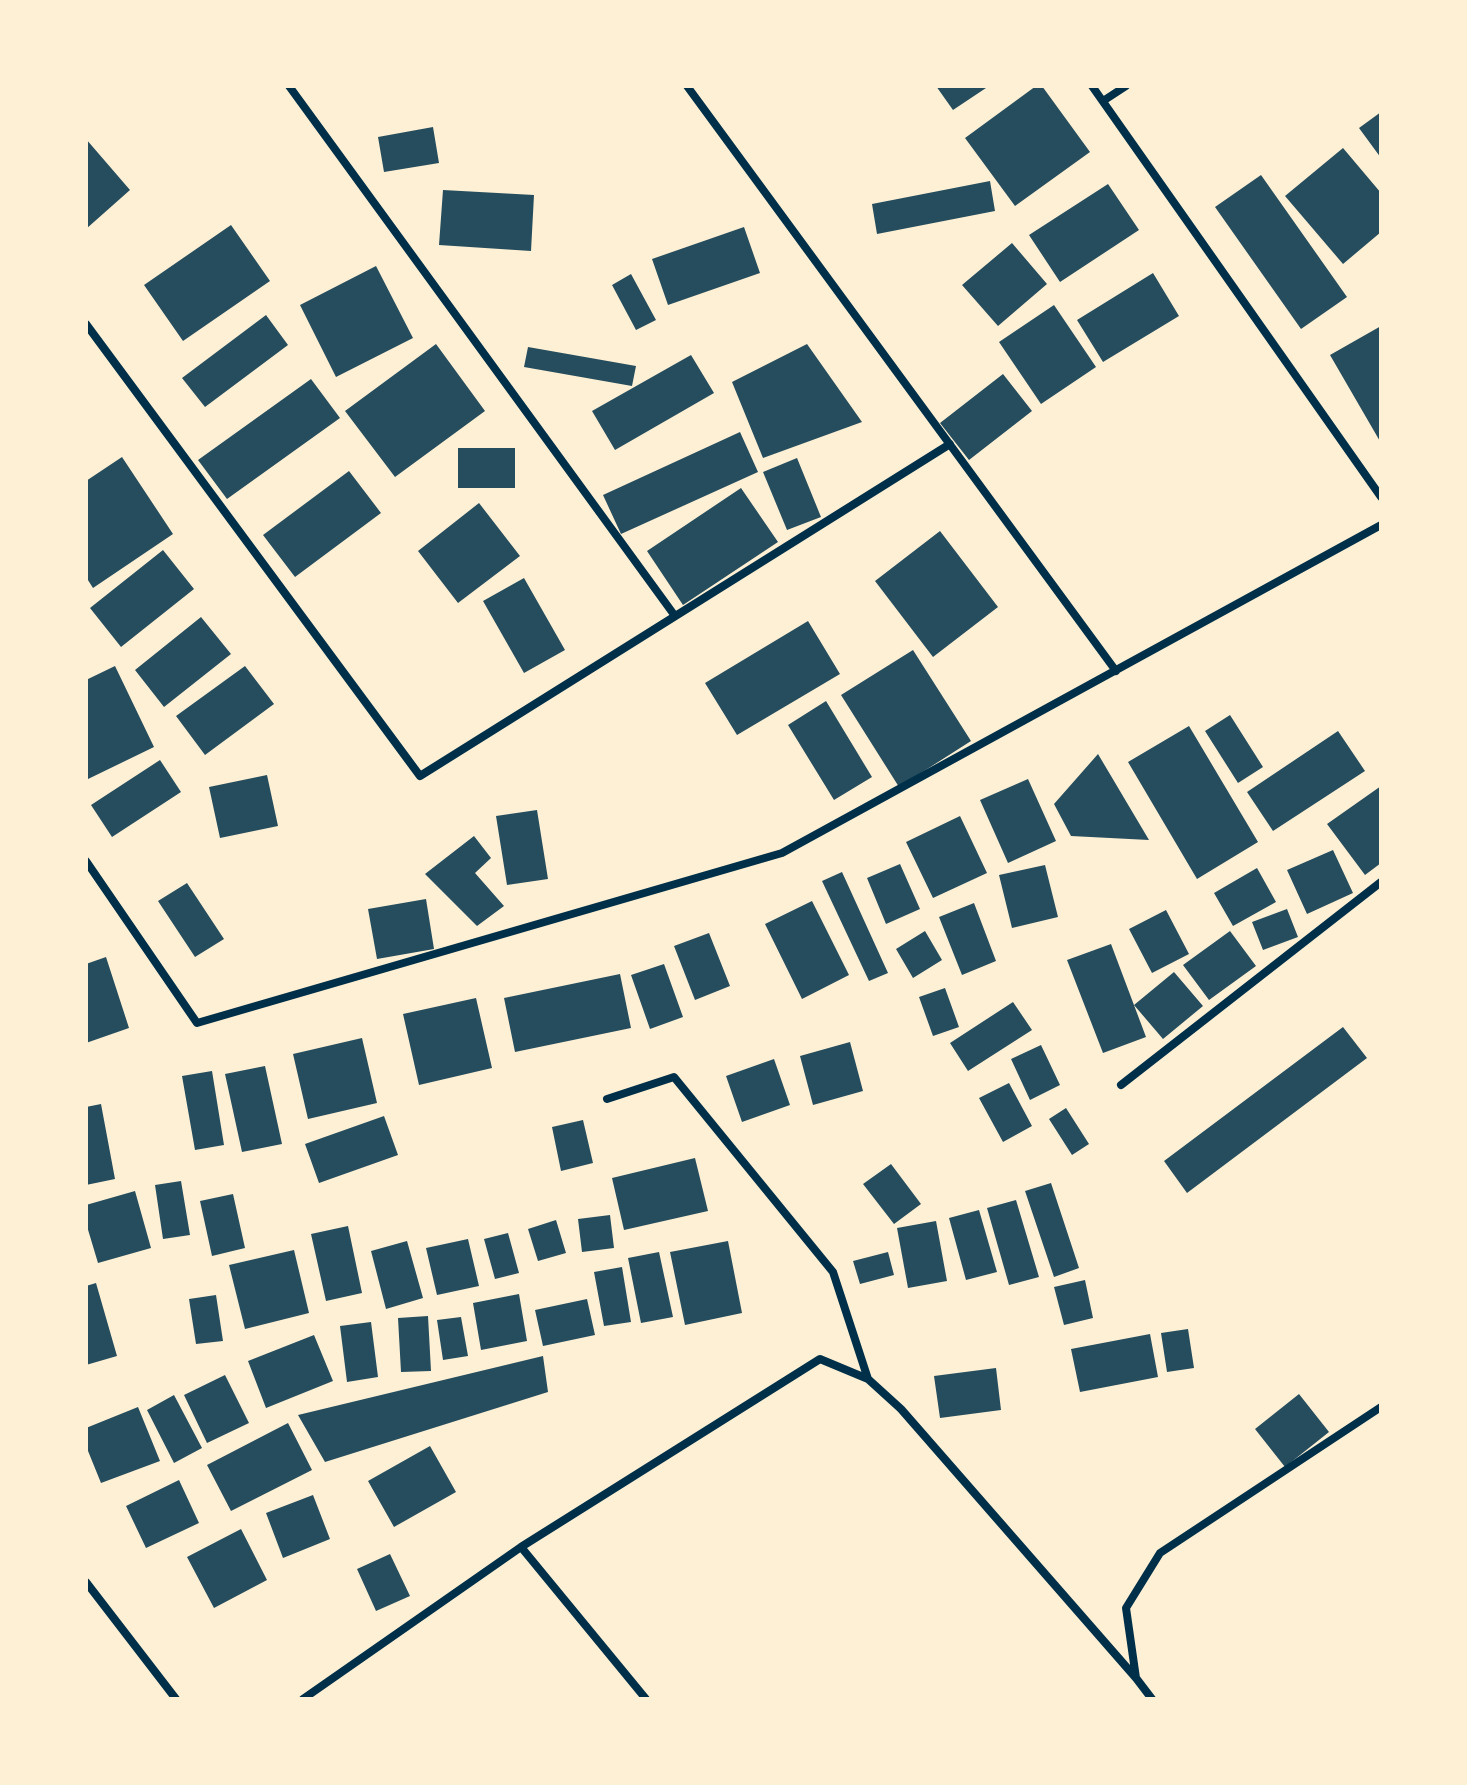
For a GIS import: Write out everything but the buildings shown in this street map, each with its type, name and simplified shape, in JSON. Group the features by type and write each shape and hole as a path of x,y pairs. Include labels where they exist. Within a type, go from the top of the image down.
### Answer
{"street":[{"path":"289,86 675,616"},
{"path":"687,86 1116,671"},
{"path":"1092,86 1381,497"},
{"path":"1103,101 1126,86"},
{"path":"86,324 420,776 950,444"},
{"path":"86,861 197,1023 782,853 1381,525"},
{"path":"1121,1085 1381,882"},
{"path":"607,1099 674,1077 833,1272 868,1379"},
{"path":"303,1699 521,1547 820,1359 868,1379 901,1409 1152,1699"},
{"path":"1136,1678 1126,1608 1160,1553 1381,1407"},
{"path":"521,1547 646,1699"},
{"path":"86,1582 176,1699"}]}
